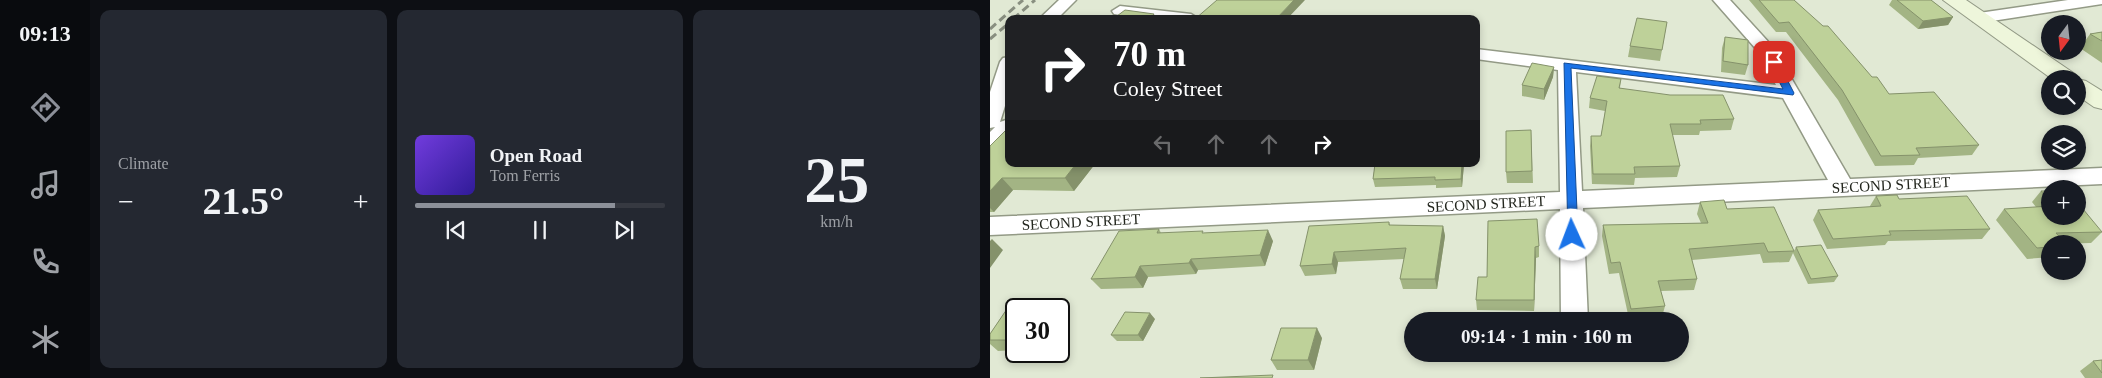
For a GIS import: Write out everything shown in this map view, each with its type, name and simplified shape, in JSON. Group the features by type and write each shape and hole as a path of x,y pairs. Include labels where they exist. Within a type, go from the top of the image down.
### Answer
{"main road":[{"path":"1953,0 2054,70"},
{"path":"2086,91 2102,102"}],"street":[{"path":"1051,15 1068,0"},
{"path":"1721,0 1764,47 1844,188"},
{"path":"1978,18 2100,0"},
{"path":"1121,10 1160,15"},
{"path":"1480,54 1790,93"},
{"path":"1567,65 1575,312"},
{"path":"990,122 1005,75"},
{"path":"990,144 1005,129"},
{"name":"SECOND STREET","path":"990,226 2102,176"}],"building":[{"path":"1217,0 1294,0 1280,15 1200,15"},
{"path":"1759,0 1794,0 1823,26 1828,26 1872,77 1877,77 1889,94 1934,92 1979,145 1916,148 1920,155 1881,156 1842,90 1789,22 1779,23"},
{"path":"1897,0 1931,0 1953,17 1923,21"},
{"path":"1125,10 1154,14 1153,15 1118,15"},
{"path":"1637,18 1667,22 1662,50 1630,46"},
{"path":"2102,32 2102,41 2090,34"},
{"path":"1725,37 1748,40 1748,65 1723,61"},
{"path":"1532,63 1554,67 1544,89 1522,85"},
{"path":"1597,76 1621,79 1619,88 1670,95 1723,95 1734,119 1700,120 1701,124 1670,124 1680,166 1634,167 1635,174 1593,174 1591,136 1601,136 1607,101 1590,98"},
{"path":"1531,130 1532,171 1506,172 1506,131"},
{"path":"1005,131 1005,167 1074,167 1065,178 1002,178 990,191 990,146"},
{"path":"1375,167 1462,167 1461,179 1435,180 1435,177 1373,179"},
{"path":"1897,195 1899,199 1967,196 1990,229 1889,231 1891,235 1833,239 1818,210 1881,206 1876,196"},
{"path":"1724,200 1727,209 1774,207 1794,251 1768,252 1764,243 1689,249 1697,279 1658,281 1665,306 1631,309 1620,262 1611,263 1603,225 1708,223 1700,202"},
{"path":"2041,207 2041,225 2086,225 2086,213 2102,232 2041,235 2041,248 2037,248 2004,209"},
{"path":"1537,219 1539,246 1535,247 1534,300 1476,300 1478,277 1487,277 1488,221"},
{"path":"1389,222 1389,225 1443,226 1435,279 1400,279 1406,248 1334,252 1332,264 1300,266 1309,226"},
{"path":"1159,229 1157,233 1268,230 1260,255 1191,259 1189,263 1140,266 1135,277 1091,279 1119,231"},
{"path":"1821,245 1838,276 1811,279 1796,247"},
{"path":"1005,312 1005,340 990,340 990,334"},
{"path":"1125,312 1150,313 1138,335 1111,335"},
{"path":"1281,328 1317,328 1308,360 1271,360"},
{"path":"2102,360 2102,373 2093,361"},
{"path":"1273,375 1272,378 1200,378"}],"railway":[{"path":"1006,15 1023,0"},
{"path":"1018,15 1035,0"},
{"path":"990,29 1005,16"},
{"path":"990,39 1005,26"}],"route":[{"path":"1572,235 1567,65 1790,93 1774,62"}]}
